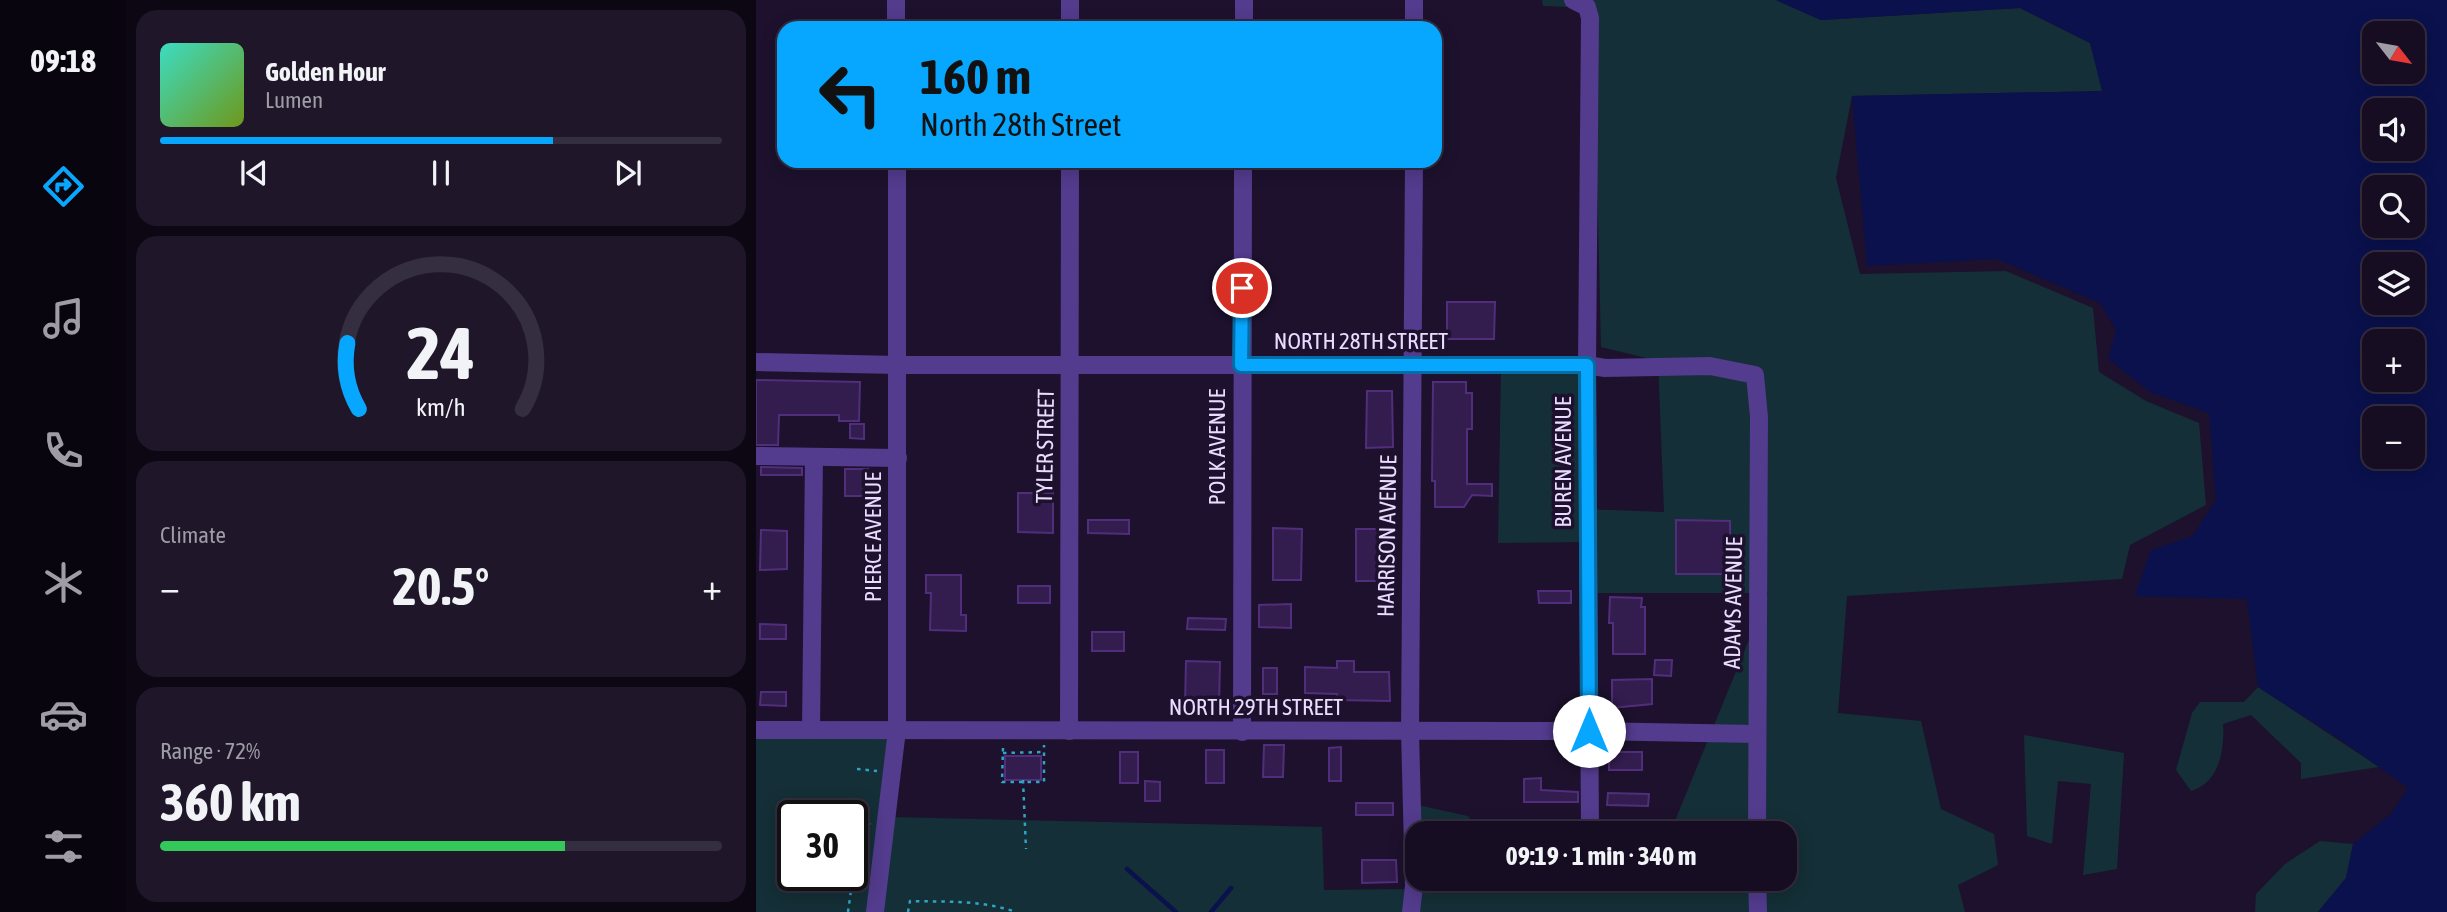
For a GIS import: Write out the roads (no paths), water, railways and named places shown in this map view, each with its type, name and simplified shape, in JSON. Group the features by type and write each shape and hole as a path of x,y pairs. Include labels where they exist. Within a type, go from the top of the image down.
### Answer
{"street":[{"path":"896,0 896,21"},
{"path":"1070,0 1070,21"},
{"path":"1244,0 1244,21"},
{"path":"1414,0 1414,21"},
{"name":"BUREN AVENUE","path":"1580,4 1590,18 1587,365 1590,821"},
{"name":"PIERCE AVENUE","path":"875,912 897,730 897,168"},
{"name":"TYLER STREET","path":"1063,731 1071,363 1070,168"},
{"name":"POLK AVENUE","path":"1242,732 1243,168"},
{"name":"HARRISON AVENUE","path":"1411,912 1414,168"},
{"name":"NORTH 28TH STREET","path":"756,362 898,365 1587,365 1605,368 1710,366 1755,375"},
{"name":"ADAMS AVENUE","path":"1755,375 1759,417 1757,821"},
{"path":"756,456 898,458"},
{"path":"811,730 814,457"},
{"name":"NORTH 29TH STREET","path":"756,730 1589,731 1756,734"},
{"path":"1757,891 1758,912"}],"waterway":[{"path":"1127,869 1176,912"},
{"path":"1211,912 1231,888"}]}
